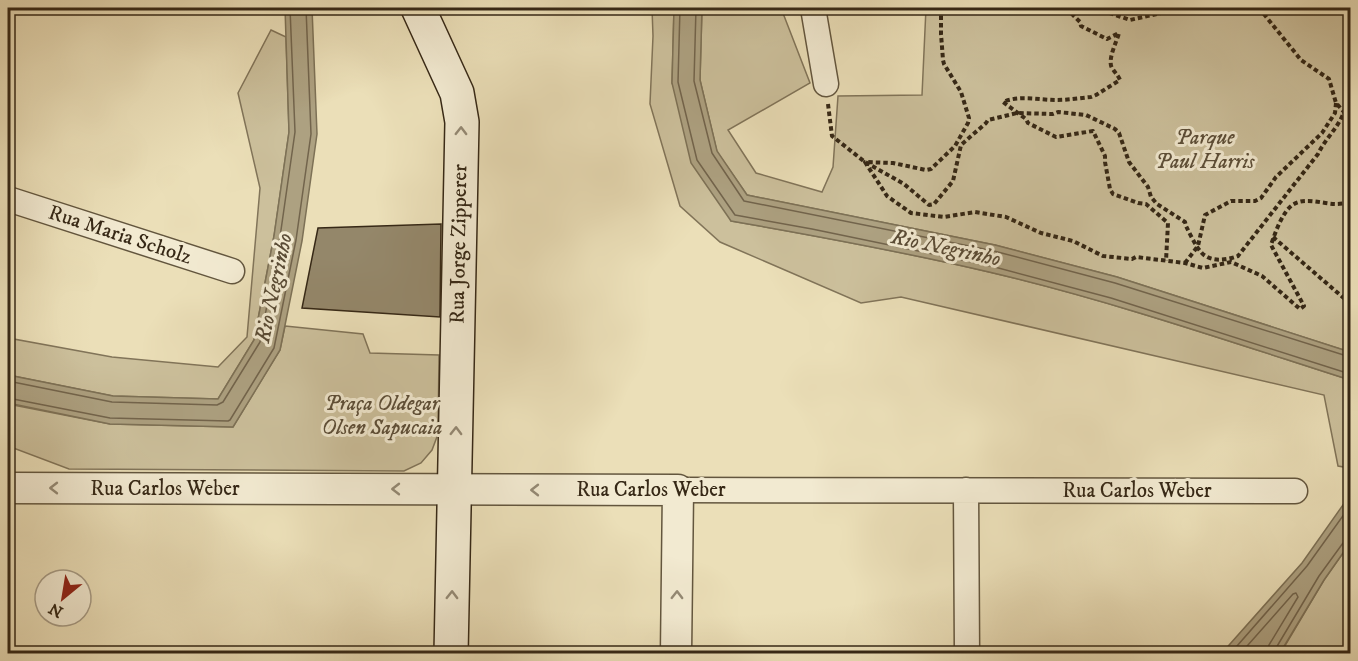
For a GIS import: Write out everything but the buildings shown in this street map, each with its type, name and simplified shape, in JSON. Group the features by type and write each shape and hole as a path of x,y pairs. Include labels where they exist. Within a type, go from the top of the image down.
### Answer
{"main road":[{"name":"Rua Jorge Zipperer","path":"418,8 457,93 462,122 451,654"}],"street":[{"path":"813,8 826,84"},
{"name":"Rua Maria Scholz","path":"8,199 232,271"},
{"name":"Rua Carlos Weber","path":"8,488 1295,491"},
{"path":"676,654 678,490"},
{"path":"966,490 967,654"}],"path":[{"path":"865,162 893,163 931,169 955,146 968,123 969,118 961,92 943,60 940,33 941,8"},
{"path":"1066,8 1081,26 1090,31 1107,39 1119,34 1110,61 1120,80 1091,97 1059,100 1026,98 1003,102 1028,123 1056,137 1094,131 1105,156 1110,189 1113,194 1146,204 1168,223 1166,261"},
{"path":"1095,8 1130,20 1161,13 1167,8"},
{"path":"1185,263 1198,246 1205,215 1231,201 1255,201 1261,198 1276,177 1322,134 1335,113 1336,103 1329,79 1301,60 1259,8"},
{"path":"826,84 832,136 865,162 904,184 928,205 934,204 953,181 961,145 988,120 1017,113 1053,114 1058,112 1086,115 1119,133 1129,162 1148,187 1157,204 1185,222 1201,253 1222,260 1238,256 1318,154 1322,145 1340,122 1344,112"},
{"path":"1336,103 1350,123"},
{"path":"865,162 887,196 911,213 944,217 975,212 1006,217 1103,256 1132,259 1136,257 1185,263 1203,268 1231,262 1262,276 1300,309 1304,306 1271,245 1276,229 1292,205 1306,200 1337,204 1350,203"},
{"path":"1273,237 1350,305"}],"green space":[{"path":"652,8 674,8 672,83 731,221 893,251 1035,283 1350,380 1350,468 1338,466 1324,395 901,297 861,303 720,242 680,206 650,104"},
{"name":"Parque Paul Harris","path":"702,8 781,8 810,83 728,130 756,173 822,192 833,167 838,96 922,95 926,8 1350,8 1350,352 1117,277 995,245 747,195 717,152 700,80"},
{"path":"271,30 286,37 289,132 274,236 254,340 218,399 113,396 8,375 8,338 112,357 218,367 247,337 260,188 238,93"},
{"name":"Praça Oldegar Olsen Sapucaia","path":"285,326 363,334 370,353 439,355 438,434 432,450 421,463 404,471 69,469 8,446 8,404 110,424 233,427 280,350"},
{"path":"1350,543 1350,653 1280,654 1324,580"}],"water":[{"name":"Rio Negrinho","path":"285,8 312,8 317,134 302,241 280,350 233,427 110,424 8,403 8,375 113,396 218,399 254,340 274,236 289,132"},
{"name":"Rio Negrinho","path":"674,8 702,8 700,80 717,151 747,195 995,245 1117,277 1350,352 1350,380 1035,283 893,251 731,221 691,163 672,83"},
{"path":"1350,495 1350,543 1324,580 1280,653 1222,653 1302,563"}]}
